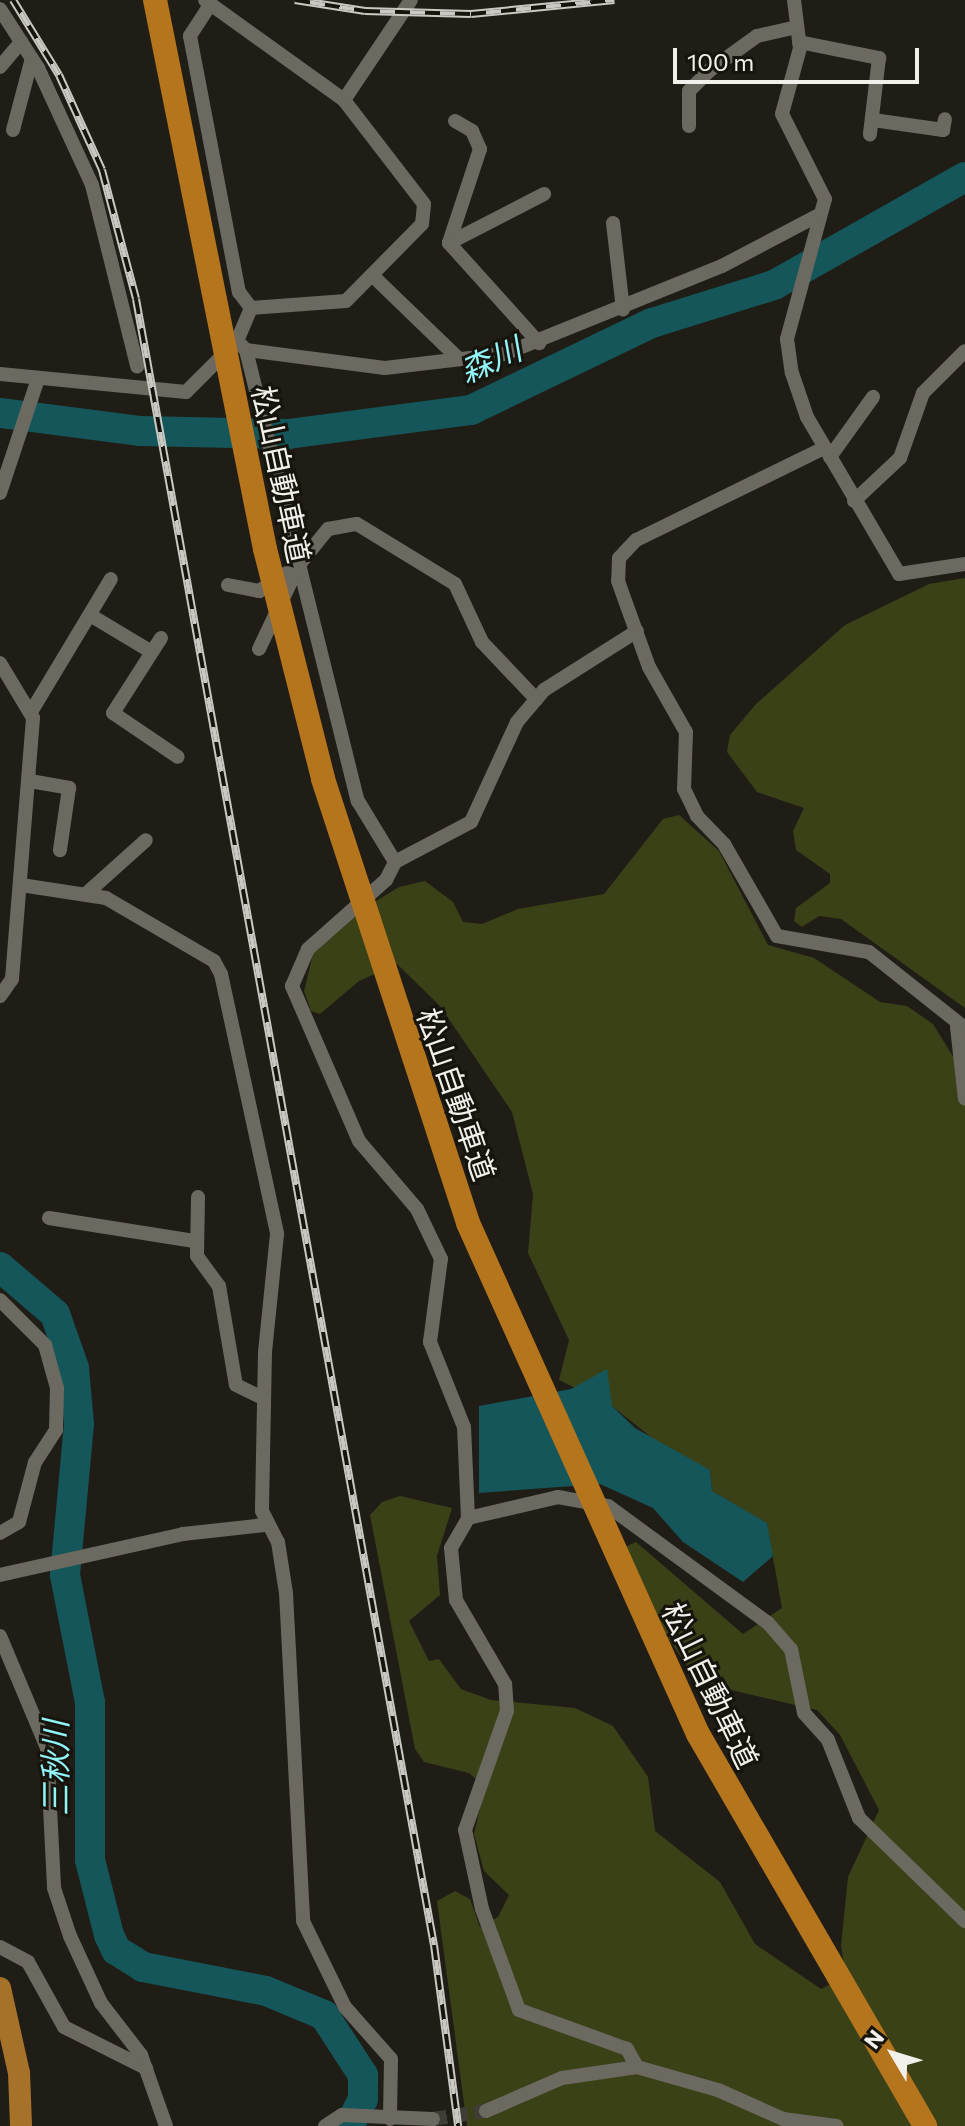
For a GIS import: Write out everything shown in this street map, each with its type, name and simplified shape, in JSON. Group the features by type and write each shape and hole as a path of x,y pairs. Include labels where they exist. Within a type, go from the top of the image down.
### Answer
{"highway":[{"name":"松山自動車道","path":"155,0 265,549 348,872 383,976 522,1356 612,1556 698,1734 824,1963 925,2126"},
{"path":"0,1988 19,2073 21,2126"}],"street":[{"path":"344,100 411,0"},
{"path":"794,0 798,34 782,114 824,190 787,354 827,452 899,574 965,564"},
{"path":"207,3 344,100 426,213 373,276 346,301 251,308 239,292 190,36 207,3"},
{"path":"0,9 32,58 92,185 137,366"},
{"path":"689,126 689,91 710,70 757,36 798,34 879,58 872,127 943,130 945,119"},
{"path":"0,67 21,42"},
{"path":"13,130 32,58"},
{"path":"449,243 480,149 476,136 455,121"},
{"path":"449,243 544,194"},
{"path":"0,374 36,386 175,394 242,345 385,368 459,359 539,343 623,309 816,222"},
{"path":"613,223 623,309"},
{"path":"449,243 539,343"},
{"path":"373,276 459,359"},
{"path":"251,308 242,345 358,801 395,862"},
{"path":"854,501 900,458 923,393 965,351"},
{"path":"0,493 36,386"},
{"path":"873,397 827,452 626,547 616,571 637,631 686,732 690,803 777,936 869,952 961,1027 965,1099"},
{"path":"228,585 259,591 298,566 328,529 368,528 455,584 482,642 536,699"},
{"path":"259,649 277,624 298,566"},
{"path":"0,996 12,979 30,781 31,712 111,579"},
{"path":"90,615 150,651"},
{"path":"637,631 536,699 517,722 471,822 395,862 386,880 308,949 292,986 359,1141 382,1176 417,1209 441,1259 430,1342 464,1427 468,1518 451,1548 456,1600 505,1684 507,1711 465,1830 482,1909 519,2010 627,2049 637,2067"},
{"path":"161,638 113,713 178,757"},
{"path":"0,663 31,712"},
{"path":"30,781 69,788 60,850"},
{"path":"87,893 146,840"},
{"path":"21,885 87,893 214,961 221,974 277,1234 263,1398 265,1525 278,1542 286,1593 303,1921 345,2007 391,2059 390,2119"},
{"path":"198,1197 194,1241 219,1286 236,1385 263,1398"},
{"path":"49,1218 194,1241"},
{"path":"0,1300 45,1345 57,1402 56,1430 35,1462 19,1522 0,1533"},
{"path":"468,1518 558,1497 608,1506 768,1623 791,1649 804,1713 828,1740 859,1818 965,1921"},
{"path":"0,1575 79,1554 265,1525"},
{"path":"0,1636 47,1748 54,1888 70,1936 101,2003 146,2068 166,2126"},
{"path":"0,1947 28,1962 64,2027 146,2068"},
{"path":"486,2111 562,2078 637,2067 718,2090 783,2119 837,2126"},
{"path":"325,2126 342,2115 433,2119"}],"green space":[{"path":"965,578 965,1008 841,919 819,916 802,927 794,921 796,908 830,883 830,874 796,850 793,831 804,808 757,792 727,752 730,735 756,704 845,625 929,584"},
{"path":"679,815 719,851 768,945 814,958 880,1002 907,1006 933,1024 957,1063 965,1064 965,2126 467,2126 437,1901 455,1891 470,1899 480,1927 498,1917 509,1895 484,1871 474,1834 485,1787 469,1773 424,1762 415,1749 370,1515 382,1502 400,1496 452,1508 437,1556 440,1595 409,1621 429,1661 439,1659 461,1689 491,1700 575,1708 613,1726 648,1777 655,1831 720,1882 755,1944 821,1989 846,1976 841,1946 848,1877 879,1810 840,1735 817,1710 714,1686 693,1675 668,1638 623,1548 636,1542 743,1634 782,1608 767,1524 712,1491 710,1470 676,1457 612,1406 559,1380 569,1340 528,1253 533,1194 512,1112 440,1006 397,964 359,981 320,1014 311,1011 304,991 313,954 342,922 399,887 425,881 453,902 463,922 482,924 518,909 604,894 663,819"}],"water":[{"path":"607,1369 612,1406 635,1428 710,1470 712,1491 767,1523 773,1556 743,1582 683,1542 653,1508 600,1484 479,1493 479,1406 571,1389"}],"waterway":[{"name":"森川","path":"0,413 141,431 288,434 471,410 652,323 774,285 965,177"},
{"name":"三秋川","path":"0,1267 55,1314 74,1368 79,1424 65,1575 90,1702 90,1860 109,1935 116,1950 143,1967 266,1991 324,2015 363,2075 363,2099 349,2126"}],"tunnel":[{"path":"433,2119 486,2111"}],"railway":[{"path":"13,0 59,75 102,170 136,299 434,1945 458,2126"},
{"path":"295,0 365,11 471,14 614,0"}]}
